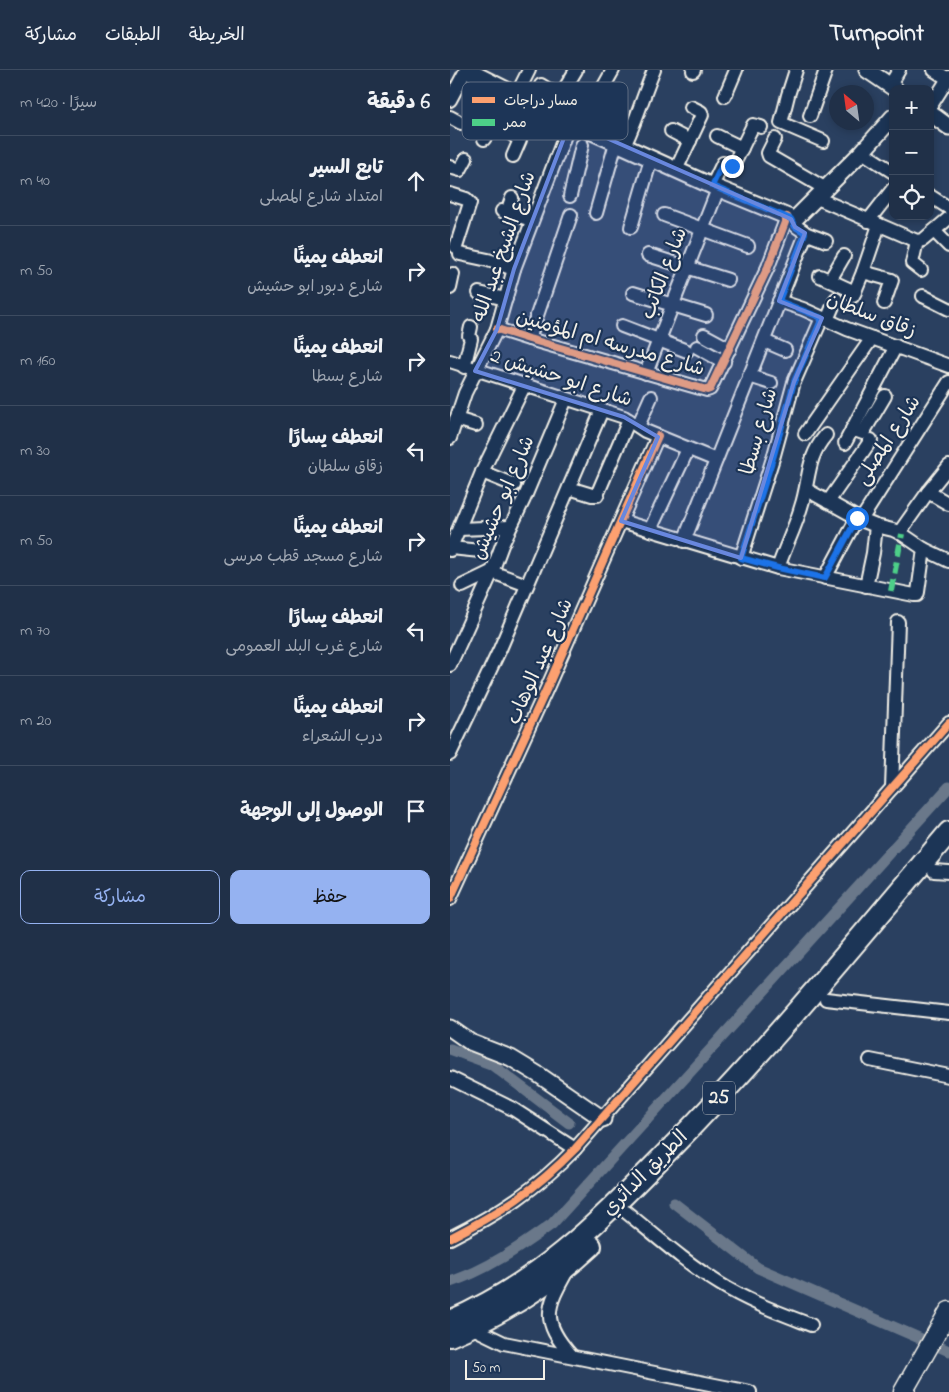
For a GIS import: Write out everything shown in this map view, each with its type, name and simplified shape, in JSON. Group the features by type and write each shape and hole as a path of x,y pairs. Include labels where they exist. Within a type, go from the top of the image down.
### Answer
{"highway":[{"name":"الطريق الدائري","path":"450,1336 507,1309 557,1258 600,1220 751,1064 949,832"},
{"name":"الطريق الدائري","path":"450,1321 530,1286 570,1265 626,1212 737,1100 941,871 949,852"}],"main road":[{"path":"903,1392 913,1372 946,1320"}],"street":[{"path":"450,100 466,70 489,82"},
{"path":"522,82 529,70"},
{"path":"569,82 576,70"},
{"name":"شارع الشيخ عبد الله","path":"605,82 613,70"},
{"path":"628,133 635,123 654,70"},
{"path":"725,96 736,70"},
{"path":"796,70 781,123 823,141"},
{"path":"810,116 826,70"},
{"path":"883,78 899,70"},
{"path":"934,70 948,78 934,101"},
{"path":"676,170 702,114 691,107"},
{"path":"934,116 949,127"},
{"path":"609,140 715,188 789,218 796,218 822,194 889,122"},
{"path":"717,136 742,148 753,126 761,128"},
{"path":"671,131 690,141"},
{"path":"775,139 768,154 769,156 822,194 873,223 917,242 922,241 949,218"},
{"path":"513,156 520,140"},
{"name":"شارع الشيخ عبد الله","path":"450,435 470,369 497,329 514,269 559,150 566,140"},
{"path":"596,213 623,140"},
{"path":"570,196 582,145"},
{"name":"شارع الكاتب","path":"646,373 702,229 723,163 734,166 742,148"},
{"path":"559,150 578,160"},
{"path":"862,152 889,169"},
{"path":"450,167 460,170 466,159"},
{"path":"631,227 651,159"},
{"path":"450,194 466,199 470,203 458,250 514,269"},
{"path":"844,256 825,278 854,294 864,272 873,223 889,196"},
{"path":"512,198 505,211 532,220"},
{"path":"934,199 949,208"},
{"path":"529,339 571,215"},
{"path":"664,215 748,246"},
{"path":"789,218 795,227 826,241"},
{"path":"622,326 659,340 692,349 724,362 789,218"},
{"path":"934,231 949,246"},
{"path":"684,541 805,233"},
{"path":"917,242 912,263 921,270"},
{"path":"648,255 728,280"},
{"path":"864,272 892,280 884,304"},
{"path":"450,288 453,274"},
{"path":"480,293 506,299"},
{"path":"633,293 706,315"},
{"path":"923,296 949,309"},
{"name":"شارع بسطا","path":"741,558 774,455 794,382 836,298"},
{"name":"زقاق سلطان","path":"779,301 949,366"},
{"path":"469,329 471,339 470,369"},
{"name":"شارع مدرسه ام المؤمنين","path":"497,329 706,390 713,386 724,362"},
{"path":"704,335 730,349"},
{"path":"805,434 872,338"},
{"path":"764,341 785,350"},
{"path":"845,443 896,346"},
{"name":"شارع ابو حشيش 2","path":"450,362 602,410 716,460"},
{"path":"750,376 771,383"},
{"name":"شارع المصلى","path":"825,578 859,519 903,452 944,401 949,382"},
{"path":"480,551 450,549 482,472 524,386"},
{"path":"852,429 863,433 885,396"},
{"path":"569,488 592,496 598,493 634,423 651,397"},
{"name":"شارع ابو حشيش","path":"450,665 493,572 510,527 524,499 566,399"},
{"path":"450,754 500,648 602,410"},
{"path":"455,414 476,425"},
{"name":"شارع عبد الوهاب","path":"450,899 539,705 658,436"},
{"path":"778,568 796,525 807,490 811,458 818,444 826,436"},
{"path":"828,502 871,440"},
{"path":"650,530 688,448"},
{"path":"899,532 949,466"},
{"path":"482,472 514,484"},
{"path":"807,490 859,519 899,532 949,561"},
{"path":"928,492 949,504"},
{"path":"621,521 778,568 917,595 924,548"},
{"path":"866,586 876,526"},
{"path":"459,529 510,527"},
{"path":"462,586 493,572 527,585"},
{"path":"892,788 898,622"},
{"path":"450,1238 505,1208 531,1191 554,1171 603,1119 949,723"},
{"path":"826,999 949,1013"},
{"path":"450,1028 470,1042 511,1058 539,1074 603,1119"},
{"path":"870,1060 949,1076"},
{"path":"450,1078 513,1109 575,1149"},
{"path":"626,1212 692,1266 721,1284 766,1308 811,1325"},
{"path":"570,1265 553,1295 550,1318 552,1330 571,1355"},
{"path":"471,1327 504,1343 750,1392"}],"highlighted area":[{"path":"570,122 791,219 795,227 805,233 779,301 822,318 794,382 741,558 621,521 658,437 624,417 475,371 497,329 514,269"}],"waterway":[{"path":"450,1282 490,1264 552,1224 949,787"},
{"path":"450,1049 491,1064 569,1123"},
{"path":"674,1203 758,1268 949,1351"}],"marked path":[{"path":"891,591 902,534"}],"cycle path":[{"path":"497,329 707,390 710,389 768,267 787,217"},
{"path":"450,899 547,688 658,436"},
{"path":"450,1238 517,1199 546,1177 575,1149 949,723"}],"route":[{"path":"732,166 723,163 712,186 791,219 795,227 805,232 806,234 779,301 822,318 794,382 774,455 741,558 825,578 857,518"}]}
